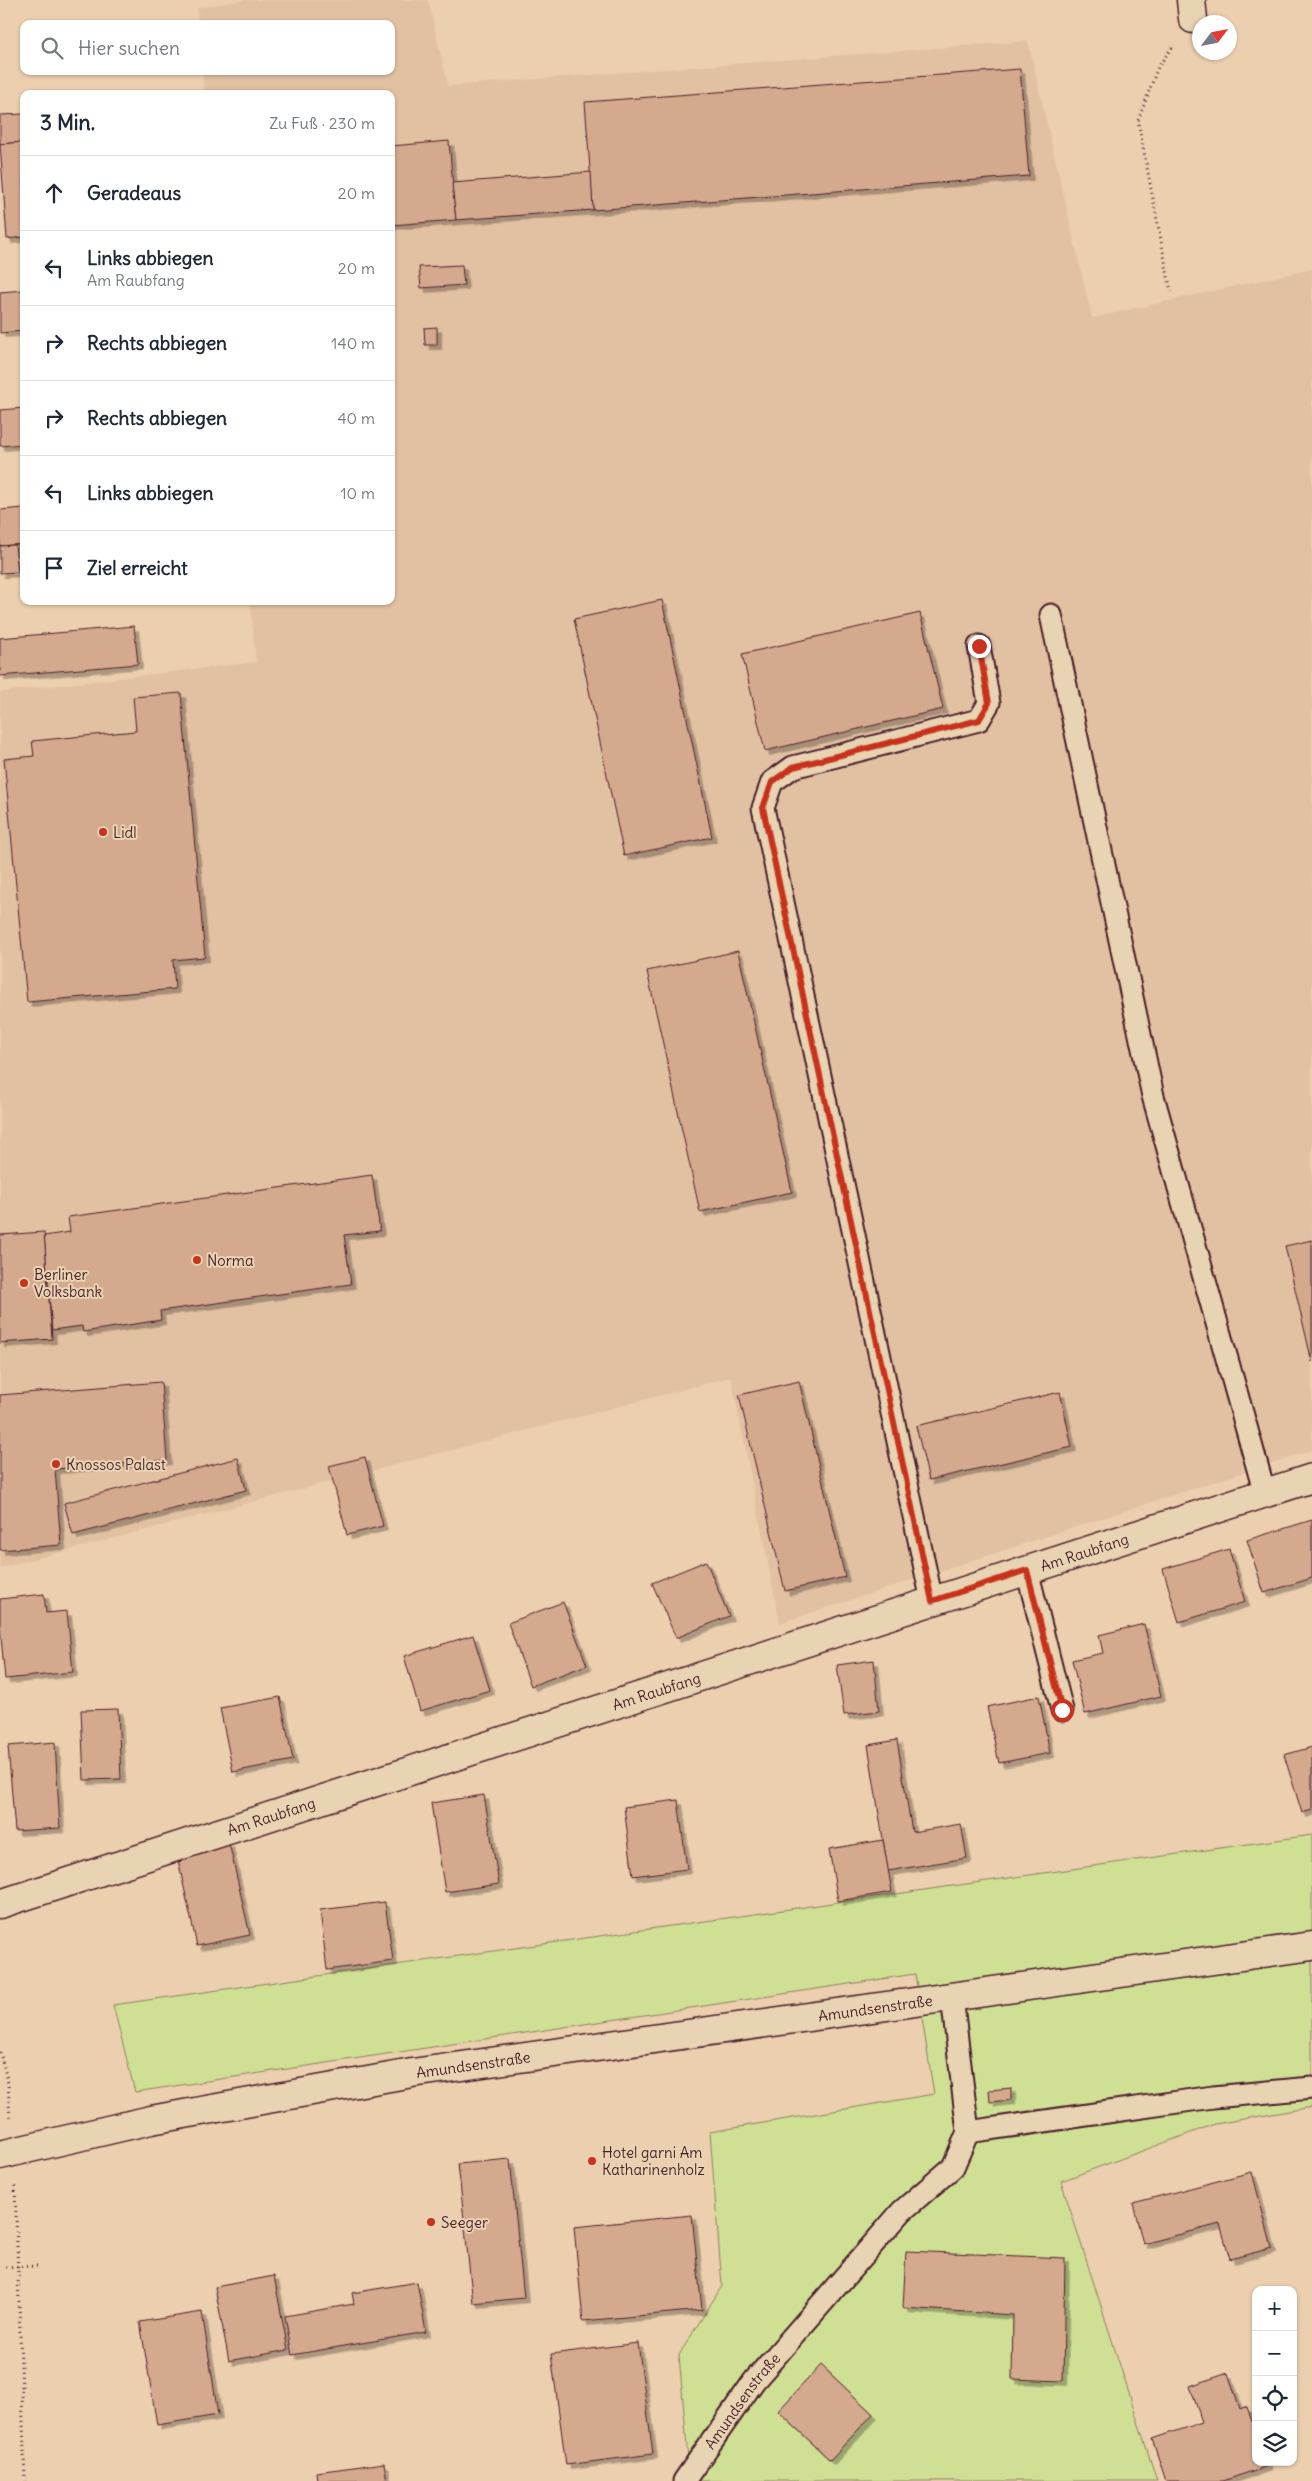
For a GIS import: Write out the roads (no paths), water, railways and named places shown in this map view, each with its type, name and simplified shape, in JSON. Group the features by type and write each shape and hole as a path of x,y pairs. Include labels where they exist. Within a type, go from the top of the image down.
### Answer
{"street":[{"name":"Am Raubfang","path":"0,1904 1312,1478"},
{"name":"Amundsenstraße","path":"0,2155 150,2120 412,2073 1312,1946"}],"lane":[{"path":"1051,615 1153,1096 1265,1494"},
{"path":"932,1601 763,808 772,782 793,767 979,720 989,703 979,646"},
{"path":"1027,1570 1062,1710"},
{"name":"Amundsenstraße","path":"684,2481 754,2381 902,2211 953,2167 968,2132 952,1997"},
{"path":"968,2132 1213,2097 1312,2088"}],"place":[{"name":"Lidl","path":"103,832"},
{"name":"Norma","path":"197,1260"},
{"name":"Berliner Volksbank","path":"24,1283"},
{"name":"Knossos Palast","path":"56,1464"},
{"name":"Hotel garni Am Katharinenholz","path":"592,2161"},
{"name":"Seeger","path":"431,2222"}]}
